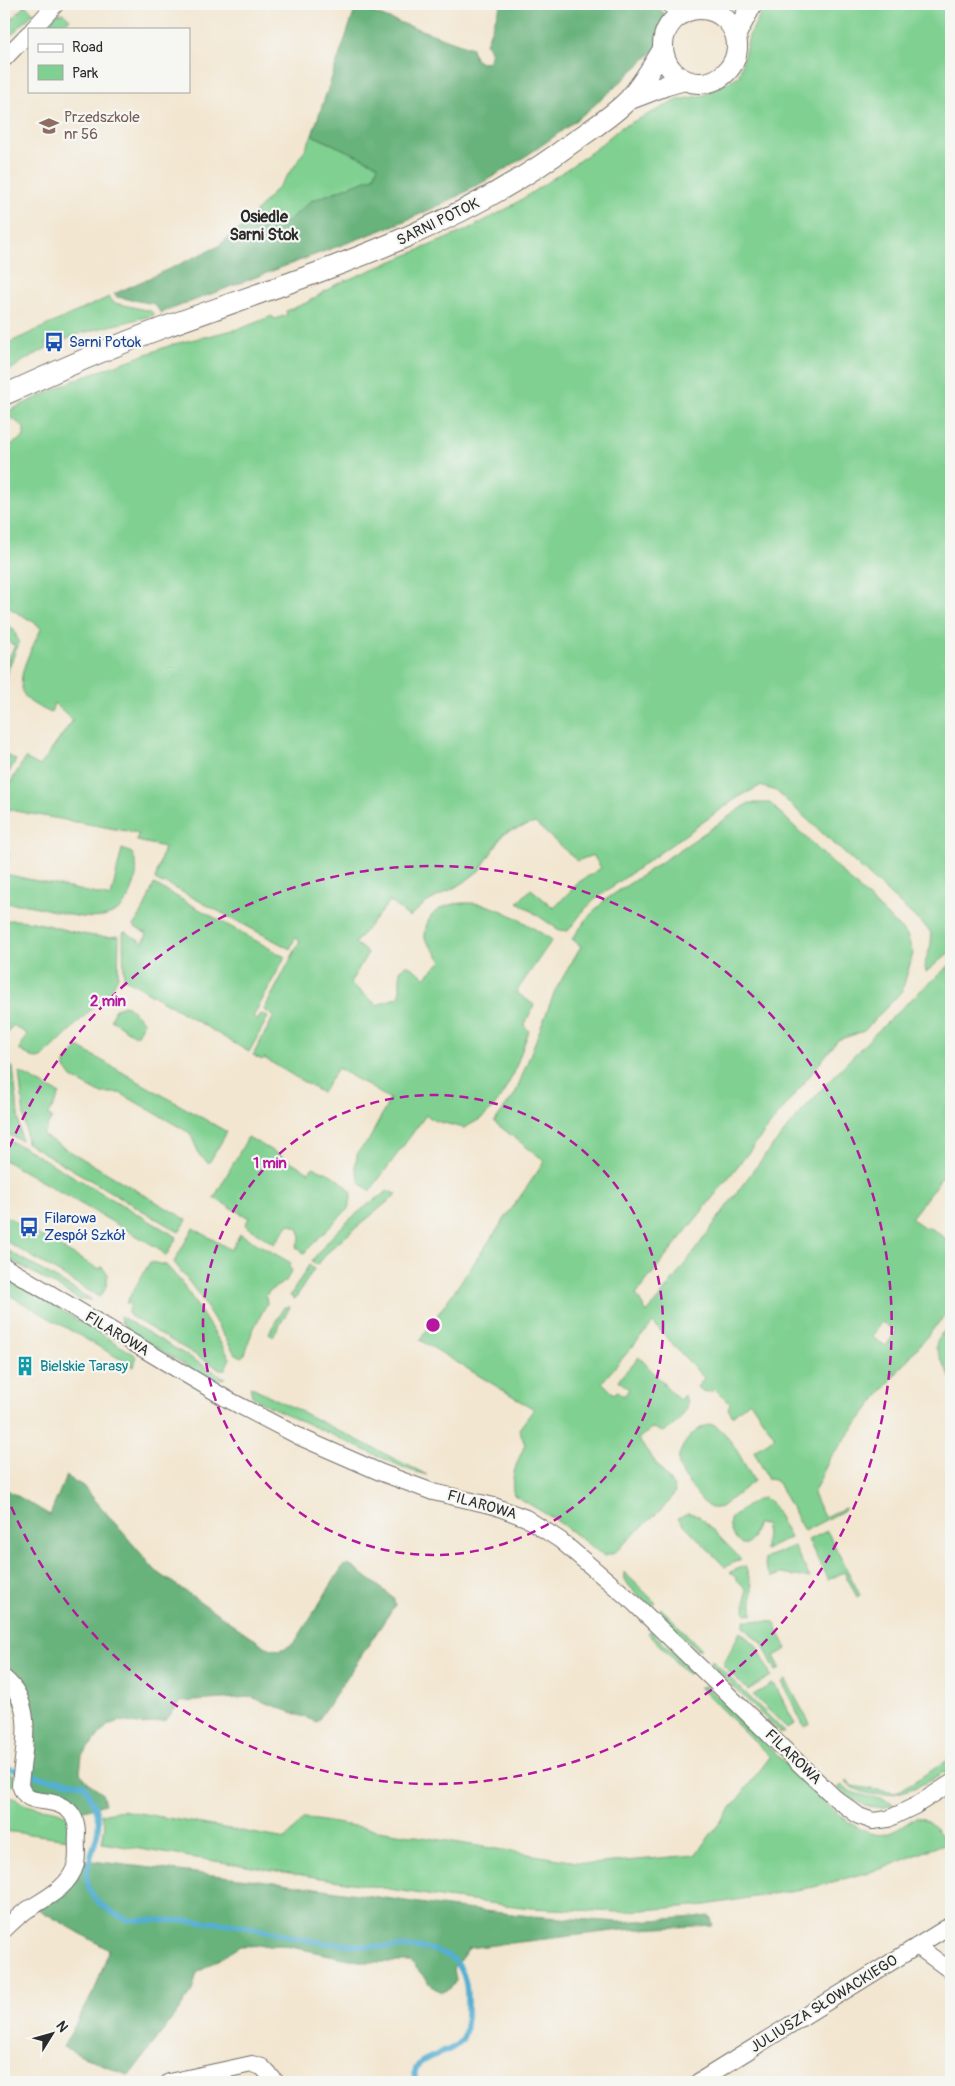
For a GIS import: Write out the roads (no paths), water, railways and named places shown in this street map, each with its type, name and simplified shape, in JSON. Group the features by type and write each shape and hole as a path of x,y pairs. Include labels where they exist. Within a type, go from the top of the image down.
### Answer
{"street":[{"path":"34,28 56,4"},
{"path":"736,34 752,4"},
{"path":"708,6 726,19 736,34 738,41 733,64 723,76 716,80 701,83 686,80 673,71 665,57 663,49 674,10 690,10 708,6"},
{"path":"4,59 28,34"},
{"name":"SARNI POTOK","path":"4,395 145,334 358,257 433,227 508,187 554,157 628,100 651,70 663,49"},
{"name":"SARNI POTOK","path":"628,100 686,80"},
{"name":"FILAROWA","path":"4,1266 227,1399 302,1438 382,1473 433,1492 494,1506 526,1518 560,1540 635,1604 835,1798 859,1816 873,1821 888,1819 915,1806 951,1783"},
{"path":"4,1678 15,1691 24,1710 26,1724 24,1760 20,1785 24,1795 29,1798 58,1804 69,1810 75,1818 76,1862 70,1876 58,1890 16,1918 4,1930"},
{"name":"JULIUSZA SŁOWACKIEGO","path":"698,2082 951,1926"},
{"path":"917,1946 951,1971"},
{"path":"169,2082 252,2064 262,2067 276,2082"}],"waterway":[{"path":"4,1767 44,1778 83,1784 94,1806 98,1822 98,1833 87,1872 89,1889 105,1908 128,1920 190,1921 227,1924 327,1943 426,1949 443,1953 454,1960 461,1969 466,1986 467,2018 465,2034 457,2045 424,2060 418,2065 415,2072 416,2082"}],"place":[{"name":"Przedszkole nr 56","path":"49,126"},
{"name":"Sarni Potok","path":"54,342"},
{"name":"Filarowa Zespół Szkół","path":"29,1227"},
{"name":"Bielskie Tarasy","path":"25,1366"}],"district":[{"name":"Osiedle Sarni Stok","path":"264,226"}]}
